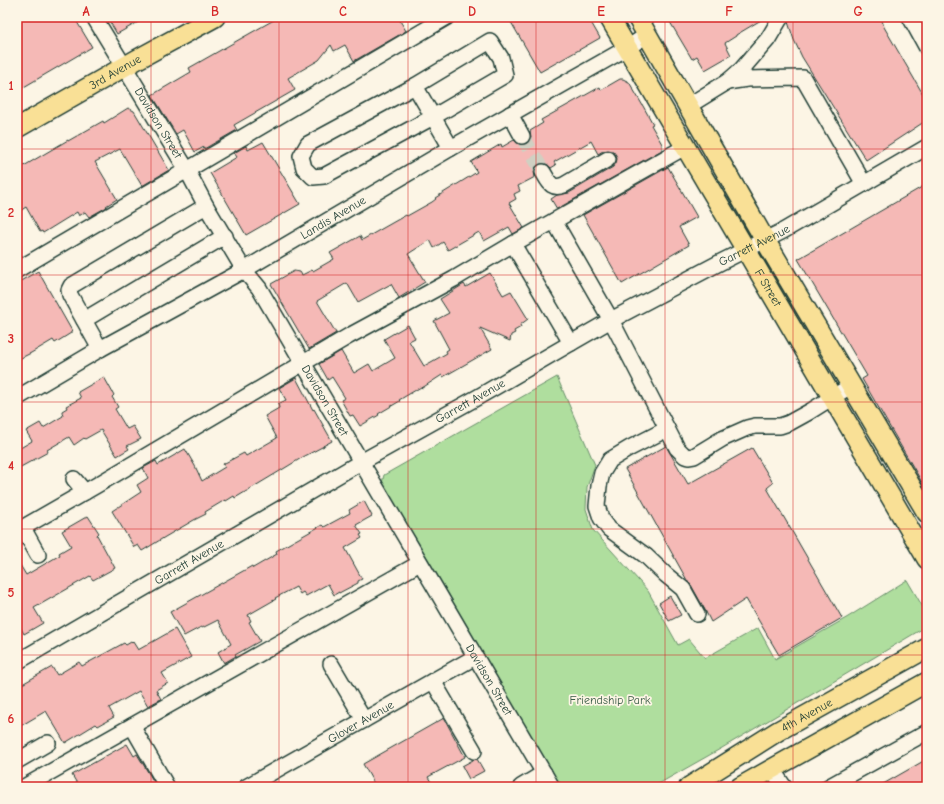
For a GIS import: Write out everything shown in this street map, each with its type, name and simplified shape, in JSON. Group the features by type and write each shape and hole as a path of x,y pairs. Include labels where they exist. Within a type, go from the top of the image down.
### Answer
{"main road":[{"name":"3rd Avenue","path":"17,128 215,17"},
{"name":"F Street","path":"608,17 927,559"},
{"name":"F Street","path":"637,17 765,240 927,513"},
{"name":"4th Avenue","path":"689,787 778,731 927,648"},
{"path":"740,787 927,682"}],"street":[{"name":"Davidson Street","path":"94,17 187,170 206,206 244,270 259,288 302,364 552,787"},
{"path":"17,270 447,17"},
{"path":"688,106 727,82 742,69 768,39 781,17"},
{"path":"910,17 927,48"},
{"name":"Landis Avenue","path":"17,398 100,349 244,270 647,35"},
{"path":"490,41 501,58 505,75 433,117 324,176 313,177 304,168 301,156 308,144 415,86 490,41"},
{"path":"727,82 747,79 803,78 864,184"},
{"path":"415,86 451,148"},
{"path":"510,114 522,136"},
{"path":"38,555 20,530 349,336 454,279 685,147"},
{"name":"Garrett Avenue","path":"17,662 361,462 611,320 765,240 927,147"},
{"path":"543,172 550,183 554,187 558,187 608,160"},
{"path":"100,349 70,296 69,290 71,286 206,206"},
{"path":"554,221 611,320 677,448 682,454 688,457 694,456 722,439 747,428 755,426 780,426 789,423 852,385"},
{"path":"84,320 224,236"},
{"path":"513,244 571,343"},
{"path":"667,429 610,460 602,473 597,506 601,518 608,529 646,556 666,575 683,588 697,614"},
{"path":"74,479 85,492"},
{"path":"24,787 420,563"},
{"name":"Glover Avenue","path":"246,787 475,657"},
{"path":"332,664 364,720"},
{"path":"433,681 474,751"},
{"path":"132,726 167,787"},
{"path":"828,787 927,732"},
{"path":"17,761 48,743"},
{"path":"772,769 784,787"},
{"path":"521,787 544,773"}],"green space":[{"name":"Friendship Park","path":"557,377 595,465 587,487 586,509 593,530 648,591 678,645 689,639 705,658 758,628 775,659 848,617 907,580 927,614 927,626 722,748 653,787 561,787 382,483 384,475"}],"building":[{"path":"17,17 74,17 92,47 17,91"},
{"path":"107,17 147,17 117,34"},
{"path":"279,17 398,17 406,31 354,61 345,45 334,51 331,45 319,60 288,78 295,90 234,125 237,130 204,149 204,147 195,152 183,130 176,134 152,95 191,72 189,68"},
{"path":"508,17 588,17 600,38 540,72"},
{"path":"667,17 766,17 725,43 731,55 705,70 697,56 692,59"},
{"path":"790,17 881,17 884,27 927,101 927,120 866,160 802,57 788,22"},
{"path":"620,79 629,82 653,124 651,125 662,144 662,150 557,209 551,199 557,195 569,193 613,167 617,159 616,155 613,151 608,150 598,154 591,141 554,162 556,165 551,168 547,164 539,164 535,168 535,177 518,186 520,191 514,194 516,199 509,203 524,228 513,234 509,227 484,241 479,232 448,250 443,242 434,248 430,240 408,254 425,282 399,298 391,284 358,302 347,283 317,301 336,333 309,349 271,284 294,271 300,272 302,275 312,270 313,271 334,259 330,253 360,236 362,240 432,202 436,199 435,198 477,172 471,162 501,144 502,147 514,140 521,145 527,144 531,137 530,131 543,123 541,120 600,87 601,90"},
{"path":"128,108 134,111 169,170 142,186 120,149 95,162 117,199 106,206 107,207 89,217 85,212 79,216 77,212 43,233 42,231 40,232 26,207 17,213 17,170 103,121 104,123"},
{"path":"263,142 300,204 246,235 210,173 237,157 234,153 246,146 248,150"},
{"path":"668,167 697,217 679,227 689,245 622,284 583,215"},
{"path":"927,184 927,491 862,379 867,376 798,259"},
{"path":"38,271 72,331 55,343 53,340 17,360 17,283"},
{"path":"490,273 503,295 511,291 528,319 520,325 521,327 514,331 515,333 511,335 510,341 480,328 492,349 443,377 442,375 422,388 421,387 360,426 353,415 350,416 341,400 345,398 332,377 328,380 319,364 341,351 354,373 369,364 373,371 395,358 384,339 408,325 415,338 409,341 424,366 447,353 446,351 449,349 434,321 449,313 440,299 464,284 466,287"},
{"path":"104,377 114,395 112,397 118,407 115,409 127,429 133,426 141,439 127,446 129,449 117,456 101,430 85,439 84,438 74,445 69,437 47,450 48,452 17,469 17,450 32,441 26,431 40,423 43,428 63,416 62,411 67,408 66,406 81,398 78,392"},
{"path":"296,378 332,441 235,498 234,496 226,501 225,500 205,512 206,514 142,551 138,545 134,547 112,511 141,492 137,485 148,478 143,468 156,461 158,465 185,449 202,481 225,467 223,464 244,453 246,456 277,438 265,416 279,408 278,404 286,400 279,388"},
{"path":"666,446 688,484 752,448 773,483 767,488 842,618 779,655 746,599 711,622 625,469"},
{"path":"364,501 372,516 356,525 362,534 360,535 362,538 345,548 362,579 358,581 358,583 334,595 328,584 306,596 303,592 300,594 296,587 275,598 276,599 248,615 251,621 249,622 260,641 224,663 218,652 231,644 218,620 184,636 170,612 252,566 253,568 277,554 276,551 322,525 324,527 350,513 349,510"},
{"path":"88,516 99,533 97,535 115,568 93,580 90,576 34,608 43,623 24,634 17,621 17,560 26,575 60,555 59,553 71,546 62,531"},
{"path":"670,596 681,615 669,621 659,603"},
{"path":"175,629 191,657 162,673 168,683 156,690 161,699 148,706 139,691 109,708 114,717 98,726 96,724 65,743 46,711 17,728 17,687 52,667 57,675 79,662 82,666 124,643 126,645 133,642 138,650"},
{"path":"444,718 465,757 428,777 434,787 376,787 363,764"},
{"path":"127,744 134,756 137,754 157,787 79,787 72,775"},
{"path":"477,759 484,771 469,779 462,766"},
{"path":"927,759 927,787 878,787"}],"tunnel":[{"path":"522,136 543,172"}]}
